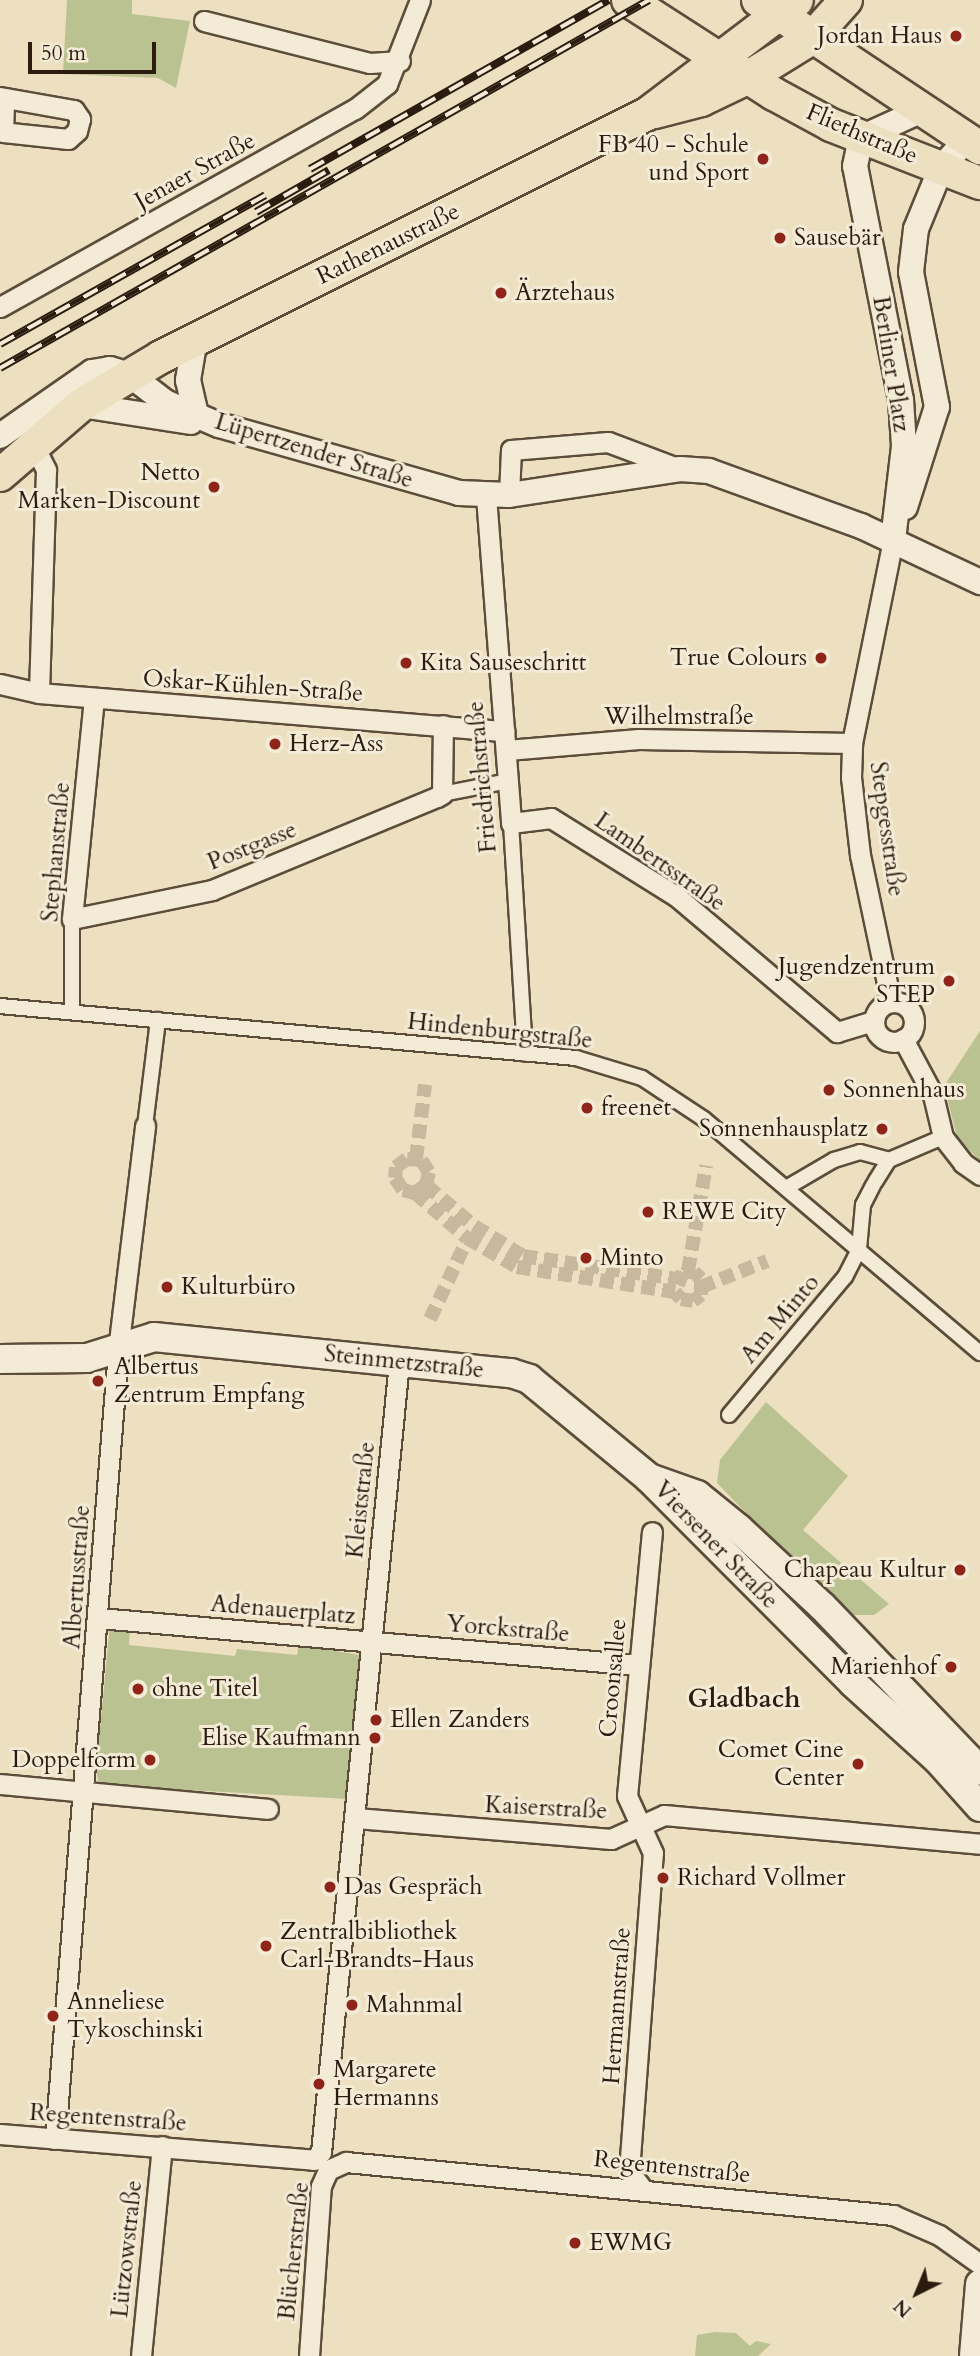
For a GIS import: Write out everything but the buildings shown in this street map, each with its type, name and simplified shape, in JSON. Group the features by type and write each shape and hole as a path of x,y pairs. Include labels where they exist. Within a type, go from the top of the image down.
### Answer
{"main road":[{"name":"Fliethstraße","path":"628,0 747,78 862,138 980,183"},
{"name":"Rathenaustraße","path":"647,114 701,100 747,78 812,38 846,0"},
{"name":"Fliethstraße","path":"779,5 812,38 845,61 920,111 975,138"},
{"name":"Rathenaustraße","path":"0,475 81,405 130,375 195,339 647,114 747,41 779,5"},
{"path":"680,34 747,41 812,38"},
{"path":"719,60 845,61"},
{"name":"Steinmetzstraße","path":"0,1359 87,1358 154,1337 511,1373 529,1379 649,1478"},
{"name":"Viersener Straße","path":"649,1478 697,1495 732,1523 822,1606 980,1771"},
{"name":"Viersener Straße","path":"649,1478 852,1683 938,1760 980,1807"},
{"path":"974,2356 980,2284"}],"street":[{"name":"Jenaer Straße","path":"0,307 355,109 387,84 400,61 420,0"},
{"path":"204,21 370,63 400,61"},
{"path":"862,138 920,111"},
{"name":"Berliner Platz","path":"862,138 856,174 901,400 904,446 893,540"},
{"name":"Berliner Platz","path":"893,540 924,459 937,407 911,272 916,229 941,168 975,138"},
{"path":"195,339 188,380 196,415"},
{"path":"0,436 92,372 110,369 130,375"},
{"name":"Lüpertzender Straße","path":"130,375 165,402 219,425 416,482 497,496 680,469"},
{"path":"81,405 219,425"},
{"name":"Lüpertzender Straße","path":"497,496 511,450 608,442 680,469 727,477 893,540 980,582"},
{"path":"34,446 45,462 39,693"},
{"name":"Friedrichstraße","path":"497,496 505,741 525,1054"},
{"name":"Stepgesstraße","path":"891,1002 860,855 851,777 852,743 893,540"},
{"name":"Oskar-Kühlen-Straße","path":"0,684 39,693 443,725 505,741"},
{"name":"Stephanstraße","path":"72,1010 72,919 94,698"},
{"path":"443,725 442,794 509,781"},
{"name":"Wilhelmstraße","path":"505,741 639,738 852,743"},
{"name":"Postgasse","path":"72,919 212,890 442,794"},
{"name":"Lambertsstraße","path":"511,823 551,818 676,897 837,1032 874,1021"},
{"path":"891,1002 904,1005 912,1015 912,1029 903,1039 884,1038 874,1021 879,1009 891,1002"},
{"name":"Hindenburgstraße","path":"0,1006 72,1010 576,1058 642,1078 704,1119 980,1353"},
{"name":"Albertusstraße","path":"55,2139 99,1618 118,1350 158,1020"},
{"path":"903,1039 933,1095 943,1137 963,1163 980,1175"},
{"path":"859,1249 863,1205 889,1160 943,1137"},
{"path":"786,1188 834,1160 859,1152 889,1160"},
{"name":"Am Minto","path":"729,1415 842,1280 859,1249"},
{"name":"Kleiststraße","path":"372,1643 399,1362"},
{"name":"Croonsallee","path":"640,1826 627,1796 652,1532"},
{"name":"Adenauerplatz","path":"99,1618 372,1643 325,2140"},
{"name":"Yorckstraße","path":"372,1643 639,1665"},
{"path":"0,1784 268,1810"},
{"name":"Kaiserstraße","path":"356,1818 573,1838 611,1839 664,1815 980,1844"},
{"name":"Hermannstraße","path":"640,1826 653,1853 629,2171 641,2187"},
{"name":"Regentenstraße","path":"0,2134 314,2160 325,2140"},
{"name":"Lützowstraße","path":"141,2356 162,2146"},
{"name":"Regentenstraße","path":"346,2162 641,2187 893,2215 939,2235 980,2264"},
{"name":"Blücherstraße","path":"309,2356 321,2186 328,2170 346,2162"}],"green space":[{"path":"67,0 132,0 132,14 190,21 176,88 158,78 63,74"},
{"path":"980,1031 980,1161 957,1137 944,1086"},
{"path":"766,1402 848,1476 803,1530 889,1604 874,1615 849,1615 829,1599 717,1483 720,1460"},
{"path":"110,1624 130,1626 129,1645 235,1656 237,1649 297,1655 299,1645 360,1655 348,1799 99,1785 96,1770"},
{"path":"736,2333 750,2346 756,2341 771,2344 758,2356 695,2356 697,2335"}],"tunnel":[{"path":"416,1159 425,1085"},
{"path":"415,1193 426,1185 429,1172 421,1160 407,1159 396,1167 395,1178 403,1190 415,1193 467,1238 517,1267 675,1292 681,1299 693,1301 701,1295 701,1279 694,1272 683,1272 675,1292"},
{"path":"688,1271 706,1166"},
{"path":"426,1185 474,1226 523,1256 676,1279"},
{"path":"430,1319 468,1238"},
{"path":"701,1287 767,1261"}],"railway":[{"path":"310,169 609,0"},
{"path":"0,368 649,0"},
{"path":"256,212 329,170"},
{"path":"0,344 265,195"}],"place":[{"name":"Jordan Haus","path":"956,36"},
{"name":"FB 40 - Schule und Sport","path":"763,159"},
{"name":"Sausebär","path":"780,238"},
{"name":"Ärztehaus","path":"501,293"},
{"name":"Netto Marken-Discount","path":"214,487"},
{"name":"True Colours","path":"821,658"},
{"name":"Kita Sauseschritt","path":"406,663"},
{"name":"Herz-Ass","path":"275,744"},
{"name":"Jugendzentrum STEP","path":"949,981"},
{"name":"Sonnenhaus","path":"829,1090"},
{"name":"freenet","path":"587,1108"},
{"name":"Sonnenhausplatz","path":"882,1129"},
{"name":"REWE City","path":"648,1212"},
{"name":"Minto","path":"586,1258"},
{"name":"Kulturbüro","path":"167,1287"},
{"name":"Albertus Zentrum Empfang","path":"98,1381"},
{"name":"Chapeau Kultur","path":"960,1570"},
{"name":"Marienhof","path":"951,1667"},
{"name":"ohne Titel","path":"138,1689"},
{"name":"Ellen Zanders","path":"376,1720"},
{"name":"Elise Kaufmann","path":"375,1738"},
{"name":"Doppelform","path":"150,1760"},
{"name":"Comet Cine Center","path":"858,1764"},
{"name":"Richard Vollmer","path":"663,1878"},
{"name":"Das Gespräch","path":"330,1887"},
{"name":"Zentralbibliothek Carl-Brandts-Haus","path":"266,1946"},
{"name":"Mahnmal","path":"352,2005"},
{"name":"Anneliese Tykoschinski","path":"53,2016"},
{"name":"Margarete Hermanns","path":"319,2084"},
{"name":"EWMG","path":"575,2243"}],"district":[{"name":"Gladbach","path":"744,1699"}]}
